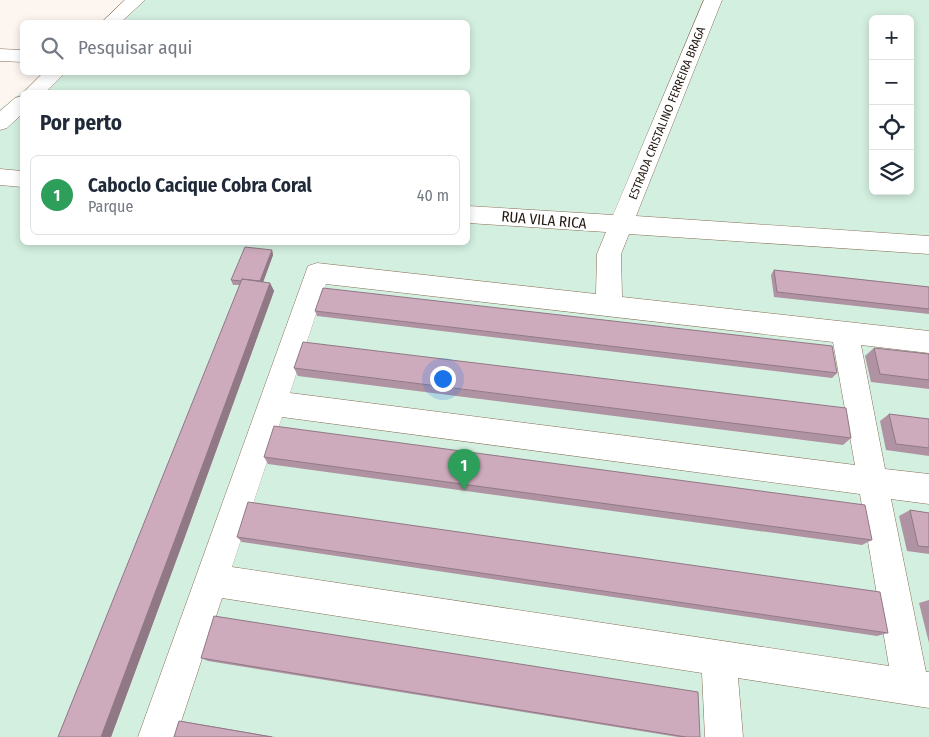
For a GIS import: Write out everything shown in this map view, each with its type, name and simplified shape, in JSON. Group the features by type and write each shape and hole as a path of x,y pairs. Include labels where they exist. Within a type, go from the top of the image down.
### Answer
{"street":[{"path":"113,20 136,0"},
{"name":"ESTRADA CRISTALINO FERREIRA BRAGA","path":"609,305 608,254 713,0"},
{"path":"0,55 20,56"},
{"path":"36,90 53,75"},
{"path":"0,123 20,105"},
{"path":"0,177 20,179"},
{"name":"RUA VILA RICA","path":"470,214 929,246"},
{"path":"157,737 317,272 929,342"},
{"path":"211,580 920,689 872,481 845,332"},
{"path":"272,403 929,489"},
{"path":"719,658 724,737"}],"green space":[{"path":"141,0 929,0 929,737 0,737 0,109 20,94 20,245 470,245 470,90 25,90 44,75 470,75 470,20 115,20"}],"building":[{"path":"245,247 272,250 260,281 231,280"},
{"path":"774,270 929,287 929,309 777,292"},
{"path":"242,279 270,283 101,737 58,737"},
{"path":"323,288 832,346 837,373 315,311"},
{"path":"303,342 846,408 851,438 294,368"},
{"path":"874,348 929,354 929,380 880,374"},
{"path":"889,414 929,419 929,448 896,444"},
{"path":"274,426 865,505 872,540 264,457"},
{"path":"248,502 880,592 888,633 237,537"},
{"path":"910,510 929,513 929,547 918,546"},
{"path":"214,616 698,692 700,737 686,737 201,658"},
{"path":"179,721 272,737 174,737"}],"place":[{"name":"Caboclo Cacique Cobra Coral","path":"464,490"}]}
